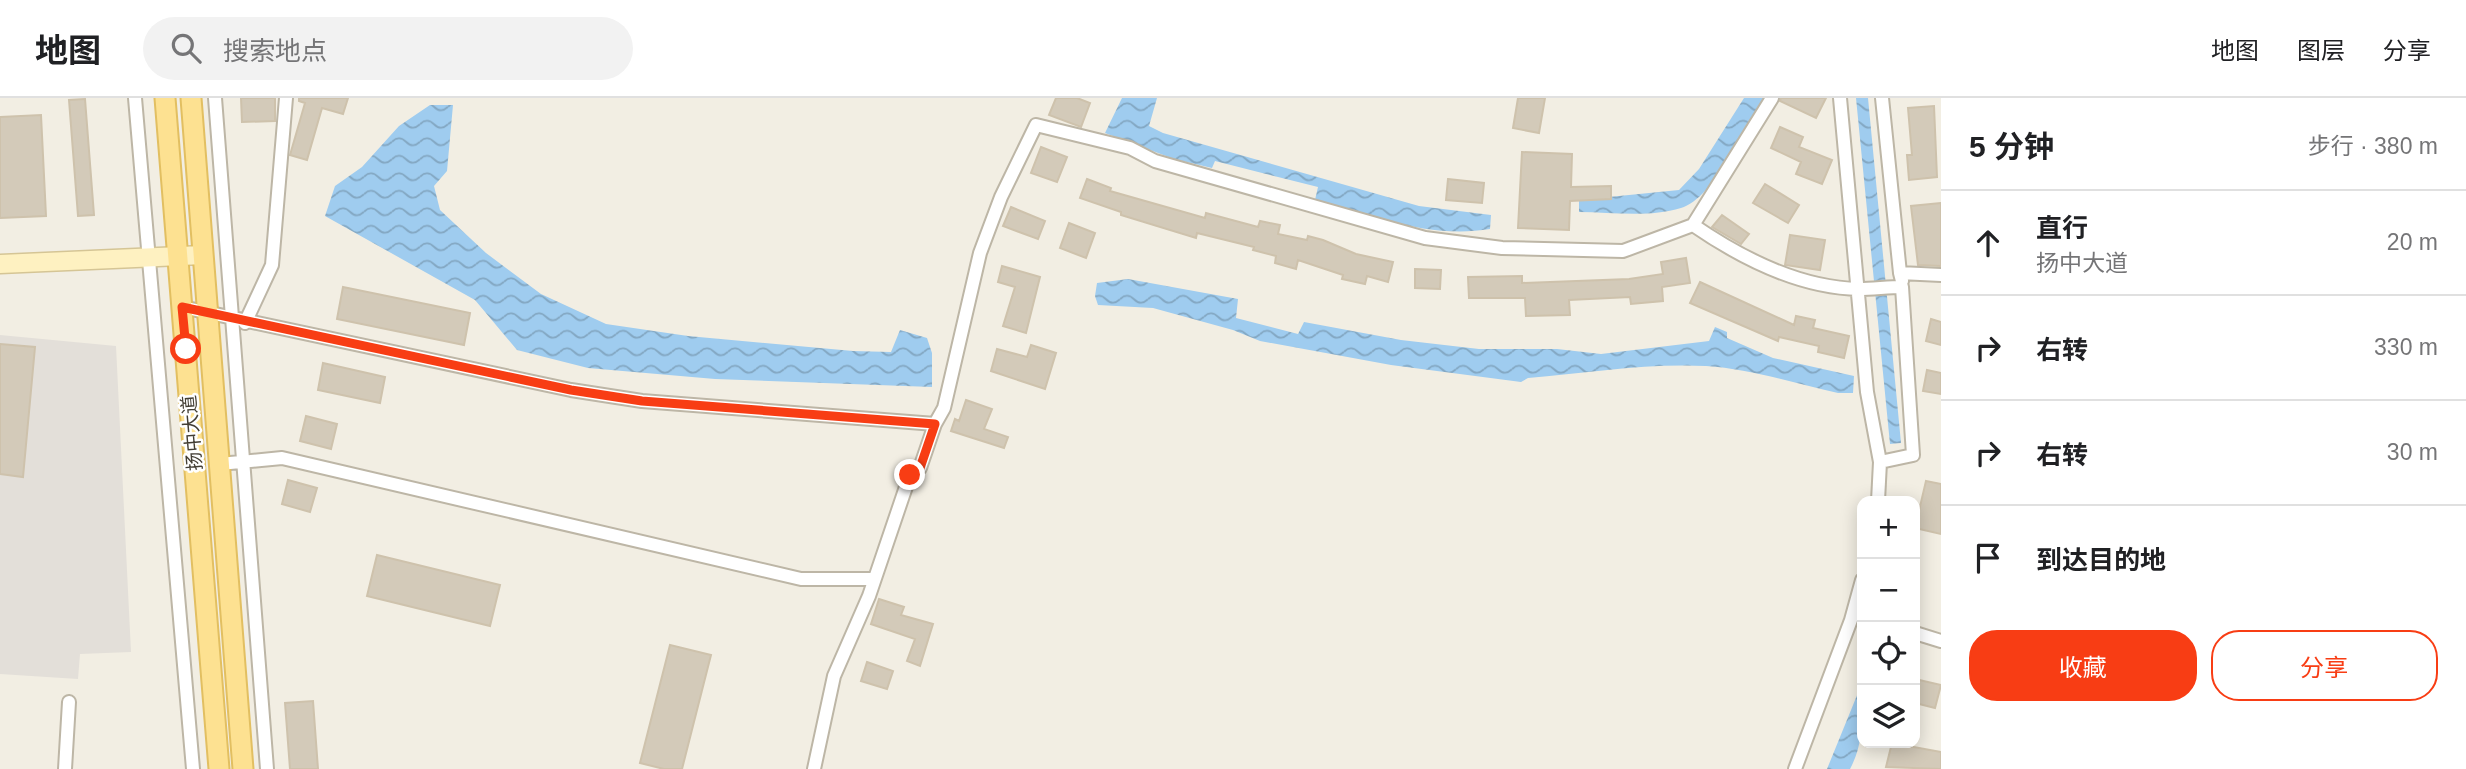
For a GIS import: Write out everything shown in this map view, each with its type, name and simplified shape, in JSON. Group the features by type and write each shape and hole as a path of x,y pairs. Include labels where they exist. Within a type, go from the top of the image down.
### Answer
{"main road":[{"name":"扬中大道","path":"165,98 219,769"},
{"name":"扬中大道","path":"191,98 243,769"}],"street":[{"path":"135,98 193,769"},
{"path":"215,98 240,321 243,462 267,769"},
{"path":"240,321 272,265 286,98"},
{"path":"814,769 834,676 874,579 910,475 920,468 935,424 944,408 980,253 1001,197 1036,125 1130,148 1155,161 1424,239 1503,247 1623,251 1693,225 1772,98"},
{"path":"1840,98 1862,289 1868,403 1880,463 1878,496"},
{"path":"1880,463 1913,455 1882,98"},
{"path":"1693,225 1734,254 1802,279 1862,289 1941,275"},
{"path":"0,264 178,254 203,255"},
{"path":"182,307 571,390 642,401 935,424"},
{"path":"220,464 282,458 801,579 874,579"},
{"path":"1795,769 1856,621"},
{"path":"1920,635 1941,641"},
{"path":"65,769 69,702"}],"shaded area":[{"path":"0,335 116,346 131,652 80,654 78,679 0,674"}],"water":[{"path":"1122,98 1157,98 1149,126 1163,133 1419,206 1491,215 1490,229 1445,231 1402,224 1315,200 1318,187 1215,161 1212,168 1174,159 1105,133"},
{"path":"1744,98 1764,98 1717,177 1693,202 1681,208 1656,213 1579,212 1579,200 1679,190 1699,169"},
{"path":"1856,98 1868,98 1901,443 1890,444"},
{"path":"430,105 453,105 447,171 434,186 440,210 486,253 541,294 606,324 688,336 891,352 900,330 927,338 932,353 932,387 715,379 588,368 517,350 475,300 325,216 335,186 362,167 399,126"},
{"path":"1128,279 1238,299 1236,318 1298,334 1304,322 1401,340 1479,349 1557,349 1601,354 1709,341 1715,327 1727,332 1727,338 1773,358 1854,376 1853,393 1838,393 1756,373 1706,366 1617,369 1528,378 1521,382 1391,365 1260,341 1233,330 1153,308 1098,305 1095,296 1097,283"},
{"path":"1857,695 1858,748 1855,759 1850,769 1827,769"}],"building":[{"path":"241,98 275,98 275,121 242,122"},
{"path":"299,98 348,98 343,114 322,108 307,160 290,155 305,103 299,101"},
{"path":"1056,98 1077,98 1090,103 1081,127 1049,115"},
{"path":"1518,98 1545,98 1539,133 1513,128"},
{"path":"1781,98 1826,98 1816,118 1780,101"},
{"path":"85,99 94,215 78,216 69,100"},
{"path":"1934,106 1937,177 1909,180 1907,155 1912,155 1908,108"},
{"path":"41,115 46,216 0,218 0,117"},
{"path":"1780,127 1803,137 1799,147 1832,160 1822,184 1796,174 1801,162 1771,148"},
{"path":"1041,147 1067,157 1057,182 1031,173"},
{"path":"1522,152 1572,154 1571,187 1611,186 1611,199 1570,201 1569,230 1518,228"},
{"path":"1087,179 1111,188 1110,191 1205,218 1206,213 1258,227 1260,221 1280,225 1278,234 1307,240 1308,236 1356,254 1393,262 1388,282 1367,276 1365,284 1342,279 1343,275 1298,260 1296,269 1275,263 1276,256 1253,250 1254,247 1197,233 1196,238 1121,215 1121,212 1080,198"},
{"path":"1448,179 1484,183 1482,203 1446,200"},
{"path":"1765,184 1799,205 1788,223 1753,203"},
{"path":"1941,203 1941,266 1918,265 1911,206"},
{"path":"1011,207 1045,221 1038,239 1003,226"},
{"path":"1722,215 1749,234 1741,244 1712,227"},
{"path":"1069,223 1095,233 1086,258 1060,248"},
{"path":"1790,235 1825,240 1820,270 1785,265"},
{"path":"1686,258 1690,283 1662,287 1663,301 1631,304 1630,297 1569,300 1570,315 1526,316 1525,298 1469,298 1468,277 1522,276 1522,283 1629,279 1663,274 1661,262"},
{"path":"1002,266 1040,277 1026,333 1003,326 1015,287 998,282"},
{"path":"1415,269 1441,270 1440,289 1415,288"},
{"path":"1700,282 1794,325 1796,316 1815,320 1813,328 1849,336 1844,358 1818,352 1819,346 1779,337 1778,341 1690,303"},
{"path":"343,287 470,313 464,345 337,319"},
{"path":"1931,319 1941,322 1941,345 1926,341"},
{"path":"0,344 35,347 23,477 0,474"},
{"path":"1031,345 1056,353 1045,389 991,371 997,349 1027,357"},
{"path":"323,363 385,377 380,403 318,390"},
{"path":"1927,370 1941,373 1941,394 1923,391"},
{"path":"966,400 992,409 984,429 1008,437 1004,448 951,431 955,419 959,421"},
{"path":"306,416 337,424 331,449 300,441"},
{"path":"288,480 317,488 310,512 282,504"},
{"path":"1926,481 1941,484 1941,534 1920,529 1920,507"},
{"path":"377,555 500,585 490,626 367,596"},
{"path":"879,599 904,607 901,615 933,624 920,666 907,661 915,639 871,624"},
{"path":"670,645 711,655 682,769 664,769 640,763"},
{"path":"867,662 893,671 887,689 861,681"},
{"path":"1920,680 1941,685 1935,708 1920,704"},
{"path":"313,701 318,769 290,769 285,703"},
{"path":"1891,748 1919,748 1941,752 1941,769 1886,767"}],"route":[{"path":"186,349 182,307 571,390 642,401 935,424 920,468 910,475"}]}
